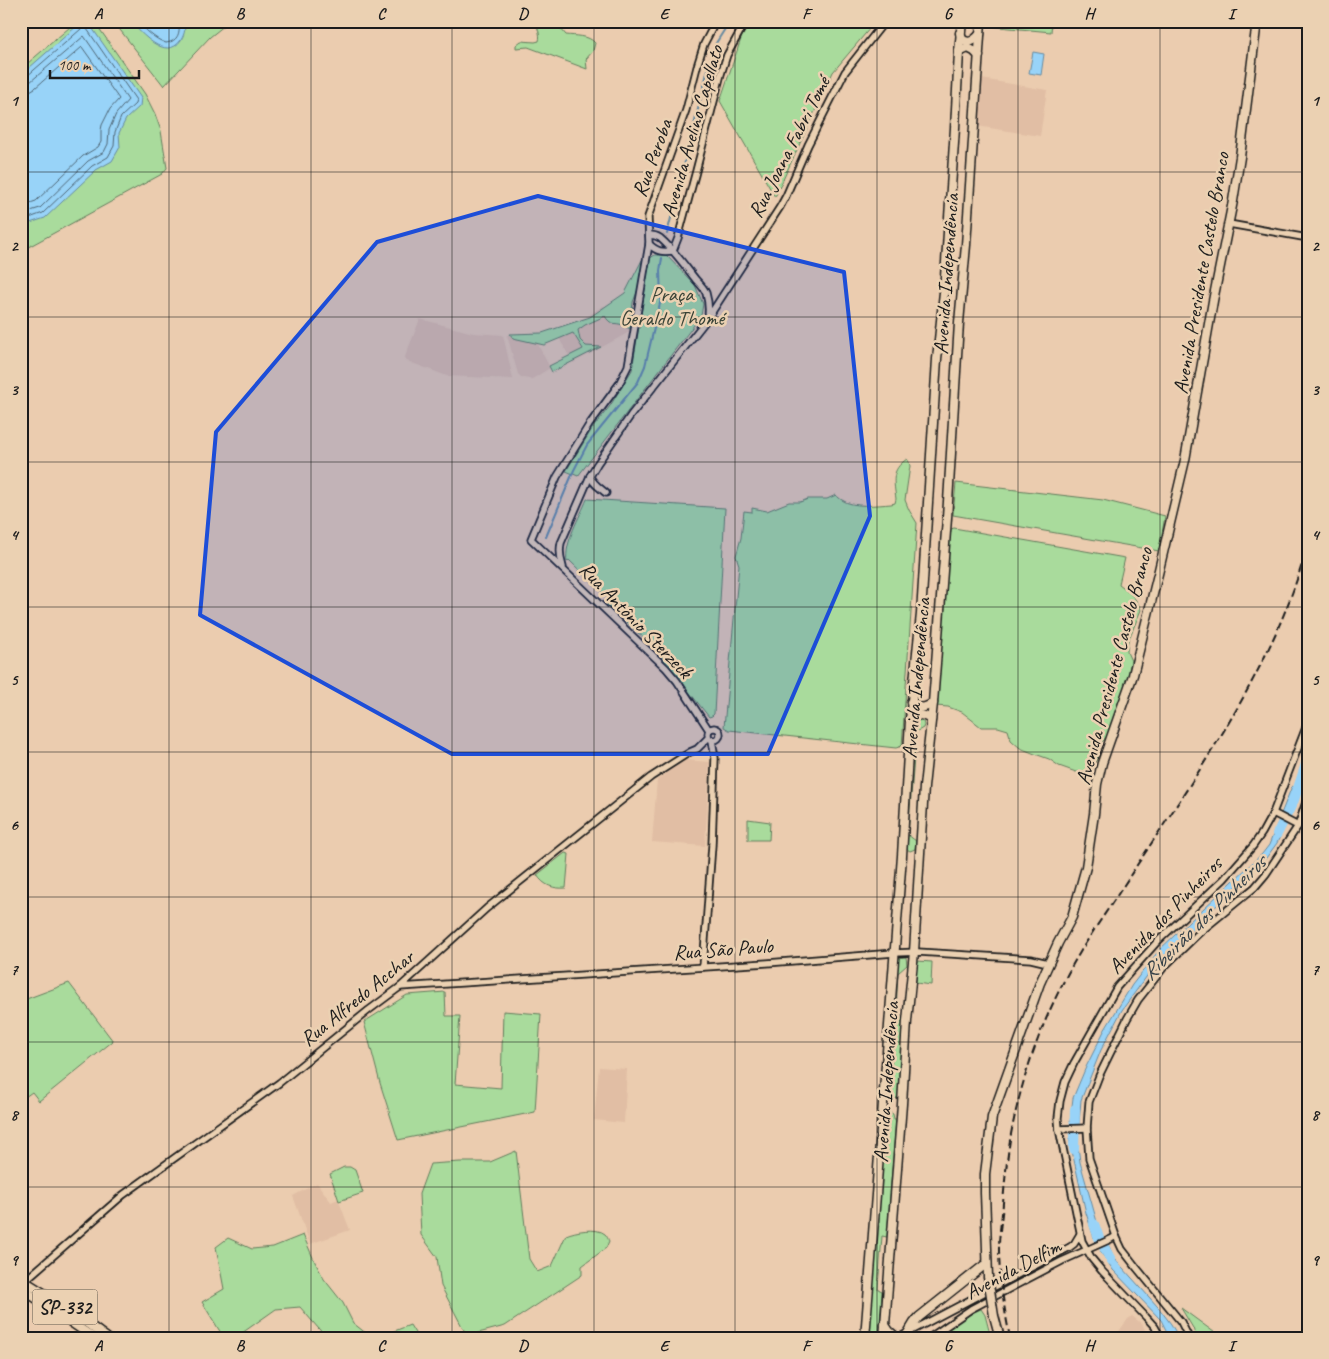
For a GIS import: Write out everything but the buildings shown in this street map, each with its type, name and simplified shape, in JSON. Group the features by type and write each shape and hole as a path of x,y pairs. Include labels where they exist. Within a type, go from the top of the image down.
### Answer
{"main road":[{"name":"Avenida Independência","path":"865,1338 902,856 911,702 921,605 962,21"},
{"name":"Avenida Independência","path":"884,1338 907,1021 914,952 924,787 947,518 981,21"},
{"name":"Avenida Presidente Castelo Branco","path":"1000,1338 994,1316 988,1277 985,1174 992,1117 1030,1008 1048,963 1072,917 1078,899 1086,867 1097,784 1102,763 1133,675 1157,581 1185,460 1213,301 1229,224 1240,157 1257,21"},
{"path":"960,33 964,41 971,42 980,33"},
{"path":"959,52 968,48 979,56"},
{"path":"911,702 921,708 932,703"},
{"path":"910,720 914,716 919,715 931,720"},
{"path":"908,1333 920,1317 988,1263"},
{"name":"SP-332","path":"22,1283 94,1338"},
{"name":"SP-332","path":"22,1283 64,1306 107,1338"},
{"path":"885,1325 898,1338"}],"street":[{"name":"Avenida Avelino Capellato","path":"686,110 704,44 716,21"},
{"name":"Avenida Avelino Capellato","path":"673,251 727,55 746,21"},
{"name":"Rua Joana Fabri Tomé","path":"563,569 559,551 561,543 597,464 631,414 708,318 780,208 808,145 845,72 885,21"},
{"name":"Rua Peroba","path":"649,235 648,217 686,110"},
{"path":"1229,224 1308,238"},
{"path":"673,251 659,252 654,249 649,244 649,235 660,238 673,251 701,285 705,292 709,311 708,318"},
{"name":"Rua Antônio Sterzeck","path":"649,244 628,366 620,384 557,477 531,539 666,668 677,681 709,730"},
{"path":"705,292 713,296 723,295"},
{"path":"590,476 594,483 606,493"},
{"name":"Avenida dos Pinheiros","path":"1161,1338 1155,1327 1102,1271 1086,1250 1080,1234 1060,1129 1060,1100 1065,1082 1074,1063 1117,987 1157,942 1243,859 1276,814 1308,722"},
{"path":"703,967 712,844 715,752 720,734 718,729 713,728 707,734 715,752"},
{"path":"710,739 719,738"},
{"name":"Rua Alfredo Acchar","path":"22,1283 123,1195 279,1083 400,987 487,908 651,777 710,739"},
{"path":"1189,1338 1181,1322 1114,1238 1089,1158 1087,1128 1091,1095 1138,1000 1164,967 1199,933 1255,887 1266,874 1298,826 1308,796"},
{"path":"1276,814 1298,826"},
{"name":"Rua São Paulo","path":"400,987 914,952 1031,959 1048,963"},
{"path":"1060,1129 1087,1128"},
{"name":"Avenida Delfim","path":"898,1338 1070,1247 1080,1234"},
{"name":"Avenida Delfim","path":"929,1338 936,1335 971,1309 1062,1261 1114,1238"}],"highlighted area":[{"path":"538,196 844,272 870,516 768,754 452,754 200,615 216,432 377,242"}],"shaded area":[{"path":"982,79 1047,90 1040,136 977,126"},
{"path":"603,306 634,319 633,330 573,363 555,331 586,317"},
{"path":"420,319 473,333 503,335 513,379 447,376 407,361 405,357"},
{"path":"507,335 533,335 550,368 532,379 522,378 518,374"},
{"path":"684,760 710,762 705,846 652,842 657,780"},
{"path":"599,1067 627,1069 624,1123 594,1120"},
{"path":"317,1183 331,1202 338,1199 350,1230 310,1244 293,1196"},
{"path":"1132,1316 1142,1324 1149,1338 1114,1338 1128,1319"}],"green space":[{"path":"77,21 94,21 145,94 161,131 167,168 162,174 21,251 21,69"},
{"path":"113,21 230,21 210,37 164,86"},
{"path":"535,21 551,21 552,24 561,29 566,35 582,36 592,40 595,43 593,51 586,59 587,69 528,47 516,48 516,45 521,41 539,41 539,33"},
{"path":"752,21 876,21 833,72 775,197 720,101 742,36"},
{"path":"990,21 1052,21 1051,32 989,26"},
{"name":"Praça Geraldo Thomé","path":"655,255 666,255 695,285 703,304 701,316 578,476 566,471 632,370 650,258"},
{"path":"642,260 645,260 639,287 633,302 630,329 611,322 605,316 578,330 580,340 586,346 601,347 552,372 549,366 583,349 573,333 544,345 513,338 510,334 542,333 590,317 625,293"},
{"path":"907,459 910,466 905,500 917,523 902,746 896,748 729,730 724,727 739,565 736,556 741,538 744,511 752,512 752,508 767,511 789,502 827,499 836,495 847,503 859,505 895,503 894,477 898,468"},
{"path":"956,483 1103,500 1165,516 1159,551 953,515"},
{"path":"587,499 725,508 714,714 712,716 709,717 653,646 607,605 608,598 569,560 567,562 570,538"},
{"path":"951,529 1125,558 1119,584 1132,596 1141,610 1128,641 1127,652 1131,661 1129,670 1131,672 1113,726 1101,743 1092,769 1085,772 1076,772 1059,766 1049,759 1020,748 1011,740 1008,730 998,727 981,727 962,712 948,707 936,706 945,574"},
{"path":"915,718 922,718 924,725 923,728 916,732 908,835 916,841 915,849 910,851 905,848 912,721"},
{"path":"748,819 770,822 769,840 748,840"},
{"path":"565,853 569,854 566,888 557,888 546,884 537,875"},
{"path":"906,957 907,965 898,973 896,1011 903,1020 898,1095 897,1098 891,1101 886,1097 895,958"},
{"path":"917,961 932,962 931,985 916,983"},
{"path":"69,983 113,1041 39,1101 32,1092 21,1100 21,1001"},
{"path":"445,992 446,1016 460,1016 455,1084 501,1088 503,1011 541,1014 535,1112 398,1140 380,1083 364,1022 407,995"},
{"path":"889,1113 893,1114 894,1119 896,1119 887,1237 882,1236 878,1289 882,1291 879,1338 867,1338 884,1118"},
{"path":"516,1151 529,1259 537,1272 552,1266 566,1235 592,1230 605,1234 609,1241 606,1248 582,1266 582,1275 505,1326 467,1336 441,1286 437,1257 421,1235 419,1194 430,1164 490,1162"},
{"path":"344,1167 350,1167 355,1170 363,1193 339,1201 330,1174"},
{"path":"303,1235 324,1279 343,1303 353,1323 372,1338 324,1338 325,1336 300,1307 276,1309 235,1338 224,1338 202,1302 224,1289 216,1247 228,1238 252,1249 273,1247"},
{"path":"1181,1308 1222,1338 1196,1338 1193,1328"},
{"path":"981,1309 985,1315 991,1338 937,1338 940,1333"},
{"path":"410,1325 418,1338 376,1338"}],"water":[{"path":"85,21 90,25 141,98 140,106 126,119 119,133 120,147 112,161 96,170 45,218 21,226 21,75"},
{"path":"130,21 183,21 185,30 181,40 175,46 161,47 147,38"},
{"path":"1033,52 1044,54 1041,75 1029,73"},
{"path":"1292,786 1300,791 1289,818 1281,814"},
{"path":"1278,822 1286,824 1277,843 1266,858 1155,965 1122,1010 1101,1050 1081,1100 1079,1123 1070,1122 1073,1098 1086,1067 1104,1031 1132,985 1160,949 1262,854 1269,845"},
{"path":"1077,1137 1080,1162 1101,1236 1094,1238 1086,1213 1069,1138"},
{"path":"1109,1246 1114,1258 1158,1307 1179,1338 1170,1338 1161,1320 1113,1270 1100,1251"}],"waterway":[{"path":"667,234 707,73 716,43 730,21"},
{"path":"546,537 574,470 587,445 638,382 645,366 661,299 660,271 662,258"},
{"name":"Ribeirão dos Pinheiros","path":"1277,834 1294,800 1308,758"},
{"name":"Ribeirão dos Pinheiros","path":"1074,1149 1075,1109"},
{"name":"Ribeirão dos Pinheiros","path":"1094,1224 1111,1260"}],"railway":[{"path":"1010,1338 1001,1281 999,1259 1000,1230 1011,1134 1020,1094 1039,1037 1055,999 1078,956 1204,763 1254,678 1275,634 1293,589 1308,543"}]}
